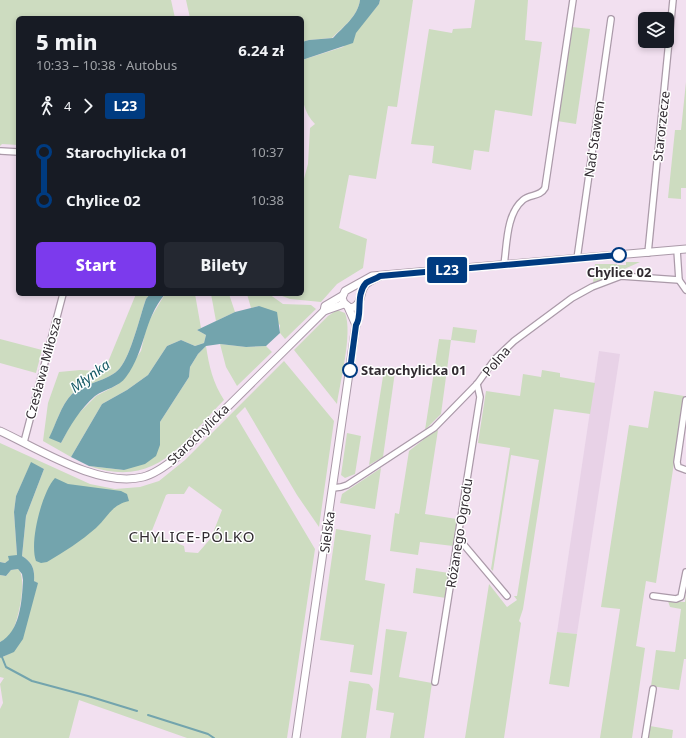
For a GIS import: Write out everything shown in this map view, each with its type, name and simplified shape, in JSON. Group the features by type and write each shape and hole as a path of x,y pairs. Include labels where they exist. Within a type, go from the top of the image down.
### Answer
{"street":[{"path":"504,265 512,217 522,201 530,196 540,193 545,188 573,0"},
{"name":"Starorzecze","path":"648,253 673,0"},
{"name":"Nad Stawem","path":"577,259 611,19"},
{"path":"1,151 16,152"},
{"name":"Starochylicka","path":"0,431 76,468 105,477 133,479 154,473 177,457 324,311 324,307 342,296 346,291 352,289 365,278 375,275 380,276 686,249"},
{"path":"677,250 679,280 686,290"},
{"path":"358,305 360,295 367,283 380,276"},
{"name":"Polna","path":"333,488 347,485 434,428 477,384 495,359 514,341 572,298 592,287 621,276 679,280"},
{"path":"352,289 356,290 360,295"},
{"name":"Czesława Miłosza","path":"24,442 62,296"},
{"path":"342,296 356,325"},
{"name":"Starochylicka","path":"324,311 358,305"},
{"name":"Sielska","path":"296,738 356,325 358,320 358,305"},
{"name":"Różanego Ogrodu","path":"435,682 459,539 480,397 477,384"},
{"path":"686,400 677,462 678,467 686,470"},
{"path":"459,539 507,596"},
{"path":"653,596 676,599 681,597 686,572"},
{"path":"645,738 653,689"}],"shaded area":[{"path":"599,351 620,354 577,634 557,632"}],"green space":[{"path":"0,0 171,0 175,16 16,16 16,145 2,144 0,146"},
{"path":"186,0 360,0 359,6 353,16 332,38 304,41 304,16 190,16"},
{"path":"380,0 413,0 397,107 388,106 376,179 349,175 339,228 367,239 363,268 337,284 321,302 290,299 282,296 304,296 304,179 308,164 310,128 315,124 304,105 304,59 343,47 379,4"},
{"path":"475,0 528,0 525,40 542,42 532,116 495,110 489,152 474,150 471,170 432,163 434,146 411,144 429,29 452,33 453,29 471,28"},
{"path":"572,27 590,29 576,124 557,121"},
{"path":"686,82 686,188 681,188 681,199 668,198 675,130 681,130"},
{"path":"626,262 640,262 593,283 595,264 626,265"},
{"path":"135,296 148,296 146,299 128,354 120,368 115,373 83,387 72,394 62,409 50,437 61,443 74,418 96,396 117,385 141,351 147,324 164,296 195,296 201,328 197,330 206,335 204,343 195,346 181,340 167,346 148,375 127,390 102,404 71,457 43,441 48,403 59,372 80,370 99,371 108,362"},
{"path":"211,296 230,296 235,312 216,321"},
{"path":"248,296 272,296 283,304 311,305 316,309 285,339 280,333 280,325 259,306 251,308"},
{"path":"337,310 345,313 348,333 337,404 294,350 328,316"},
{"path":"453,327 477,330 475,343 451,340"},
{"path":"0,339 42,350 36,373 0,363"},
{"path":"439,339 451,340 441,414 425,430"},
{"path":"220,344 246,347 266,346 272,352 237,386 226,367"},
{"path":"206,346 212,374 224,400 195,432 166,458 151,467 133,471 113,472 89,466 124,470 160,445 160,422 189,377 190,367 198,354"},
{"path":"284,361 334,421 319,527 297,495 245,407 236,416 315,549 287,738 187,738 79,700 69,738 0,738 0,709 3,703 0,684 4,678 0,677 0,658 15,649 19,644 25,630 36,589 37,583 34,581 32,566 22,556 26,516 44,469 31,463 16,496 14,512 17,555 5,563 0,562 0,443 90,484 115,489 140,487 159,481 185,460","holes":["189,486 222,510 211,538 198,553 185,552 184,546 151,533 166,495 184,494"]},
{"path":"384,370 395,372 383,457 369,465"},
{"path":"542,370 560,373 560,377 595,383 590,414 554,409 523,609 519,621 521,623 504,738 465,738 489,584 507,607 517,600 514,596 517,596 539,460 511,455 493,571 491,569 510,448 478,443 486,391 520,396 523,374 541,377"},
{"path":"654,391 684,396 656,583 646,581 636,646 645,648 632,738 600,738 620,609 601,607 629,425 648,428"},
{"path":"438,430 425,514 457,519 453,546 420,542 418,555 390,551 395,513 399,514 409,451 423,440 423,438"},
{"path":"347,433 361,436 355,474 345,478 341,475"},
{"path":"381,468 375,509 340,503 342,494"},
{"path":"336,529 371,535 365,580 385,584 372,675 350,672 354,645 320,640"},
{"path":"416,568 449,573 446,598 413,593"},
{"path":"18,569 21,574 22,581 19,612 13,630 6,639 0,642 0,575 6,576 11,570"},
{"path":"686,593 686,659 684,659 679,690 651,686 656,650 675,652 681,609 670,607 668,601 685,602"},
{"path":"386,629 407,632 399,677 432,683 424,738 390,738 394,713 376,710"},
{"path":"557,632 577,634 569,687 549,684"},
{"path":"349,681 369,684 373,689 366,738 341,738"},
{"path":"650,726 673,730 672,738 647,738"}],"water":[{"path":"360,0 380,0 379,4 356,33 353,43 304,59 304,41 333,38 353,16 359,6"},
{"path":"148,296 164,296 152,314 133,367 120,383 95,396 85,406 68,430 61,443 49,438 62,409 72,394 83,387 115,373 120,368 128,354 146,299"},
{"path":"259,306 277,312 280,333 266,346 246,347 220,344 206,346 198,354 190,367 189,377 160,422 160,445 156,456 145,464 124,470 89,466 71,457 102,404 127,390 148,375 167,346 181,340 195,346 204,343 206,335 197,330 235,312"},
{"path":"31,462 44,469 26,516 22,556 30,563 34,573 34,581 38,583 23,639 14,652 0,658 0,642 12,631 19,615 23,580 22,574 18,569 11,570 6,576 0,575 0,562 5,563 9,560 8,556 17,555 14,512 16,496"},
{"path":"55,478 68,484 121,491 127,494 129,501 114,508 96,528 78,542 47,562 41,563 36,561 34,542 41,505 50,485"}],"waterway":[{"path":"0,652 6,667 32,681 137,711"},
{"path":"148,715 208,734 214,738"}],"bus line":[{"name":"L23","path":"350,370 356,325 358,322 358,305 361,297 360,295 362,289 368,282 380,276 619,255"}],"place":[{"name":"Chylice 02","path":"619,255"},
{"name":"Starochylicka 01","path":"350,370"}],"district":[{"name":"CHYLICE-PÓLKO","path":"192,537"}],"water label":[{"name":"Młynka","path":"90,376"}]}
